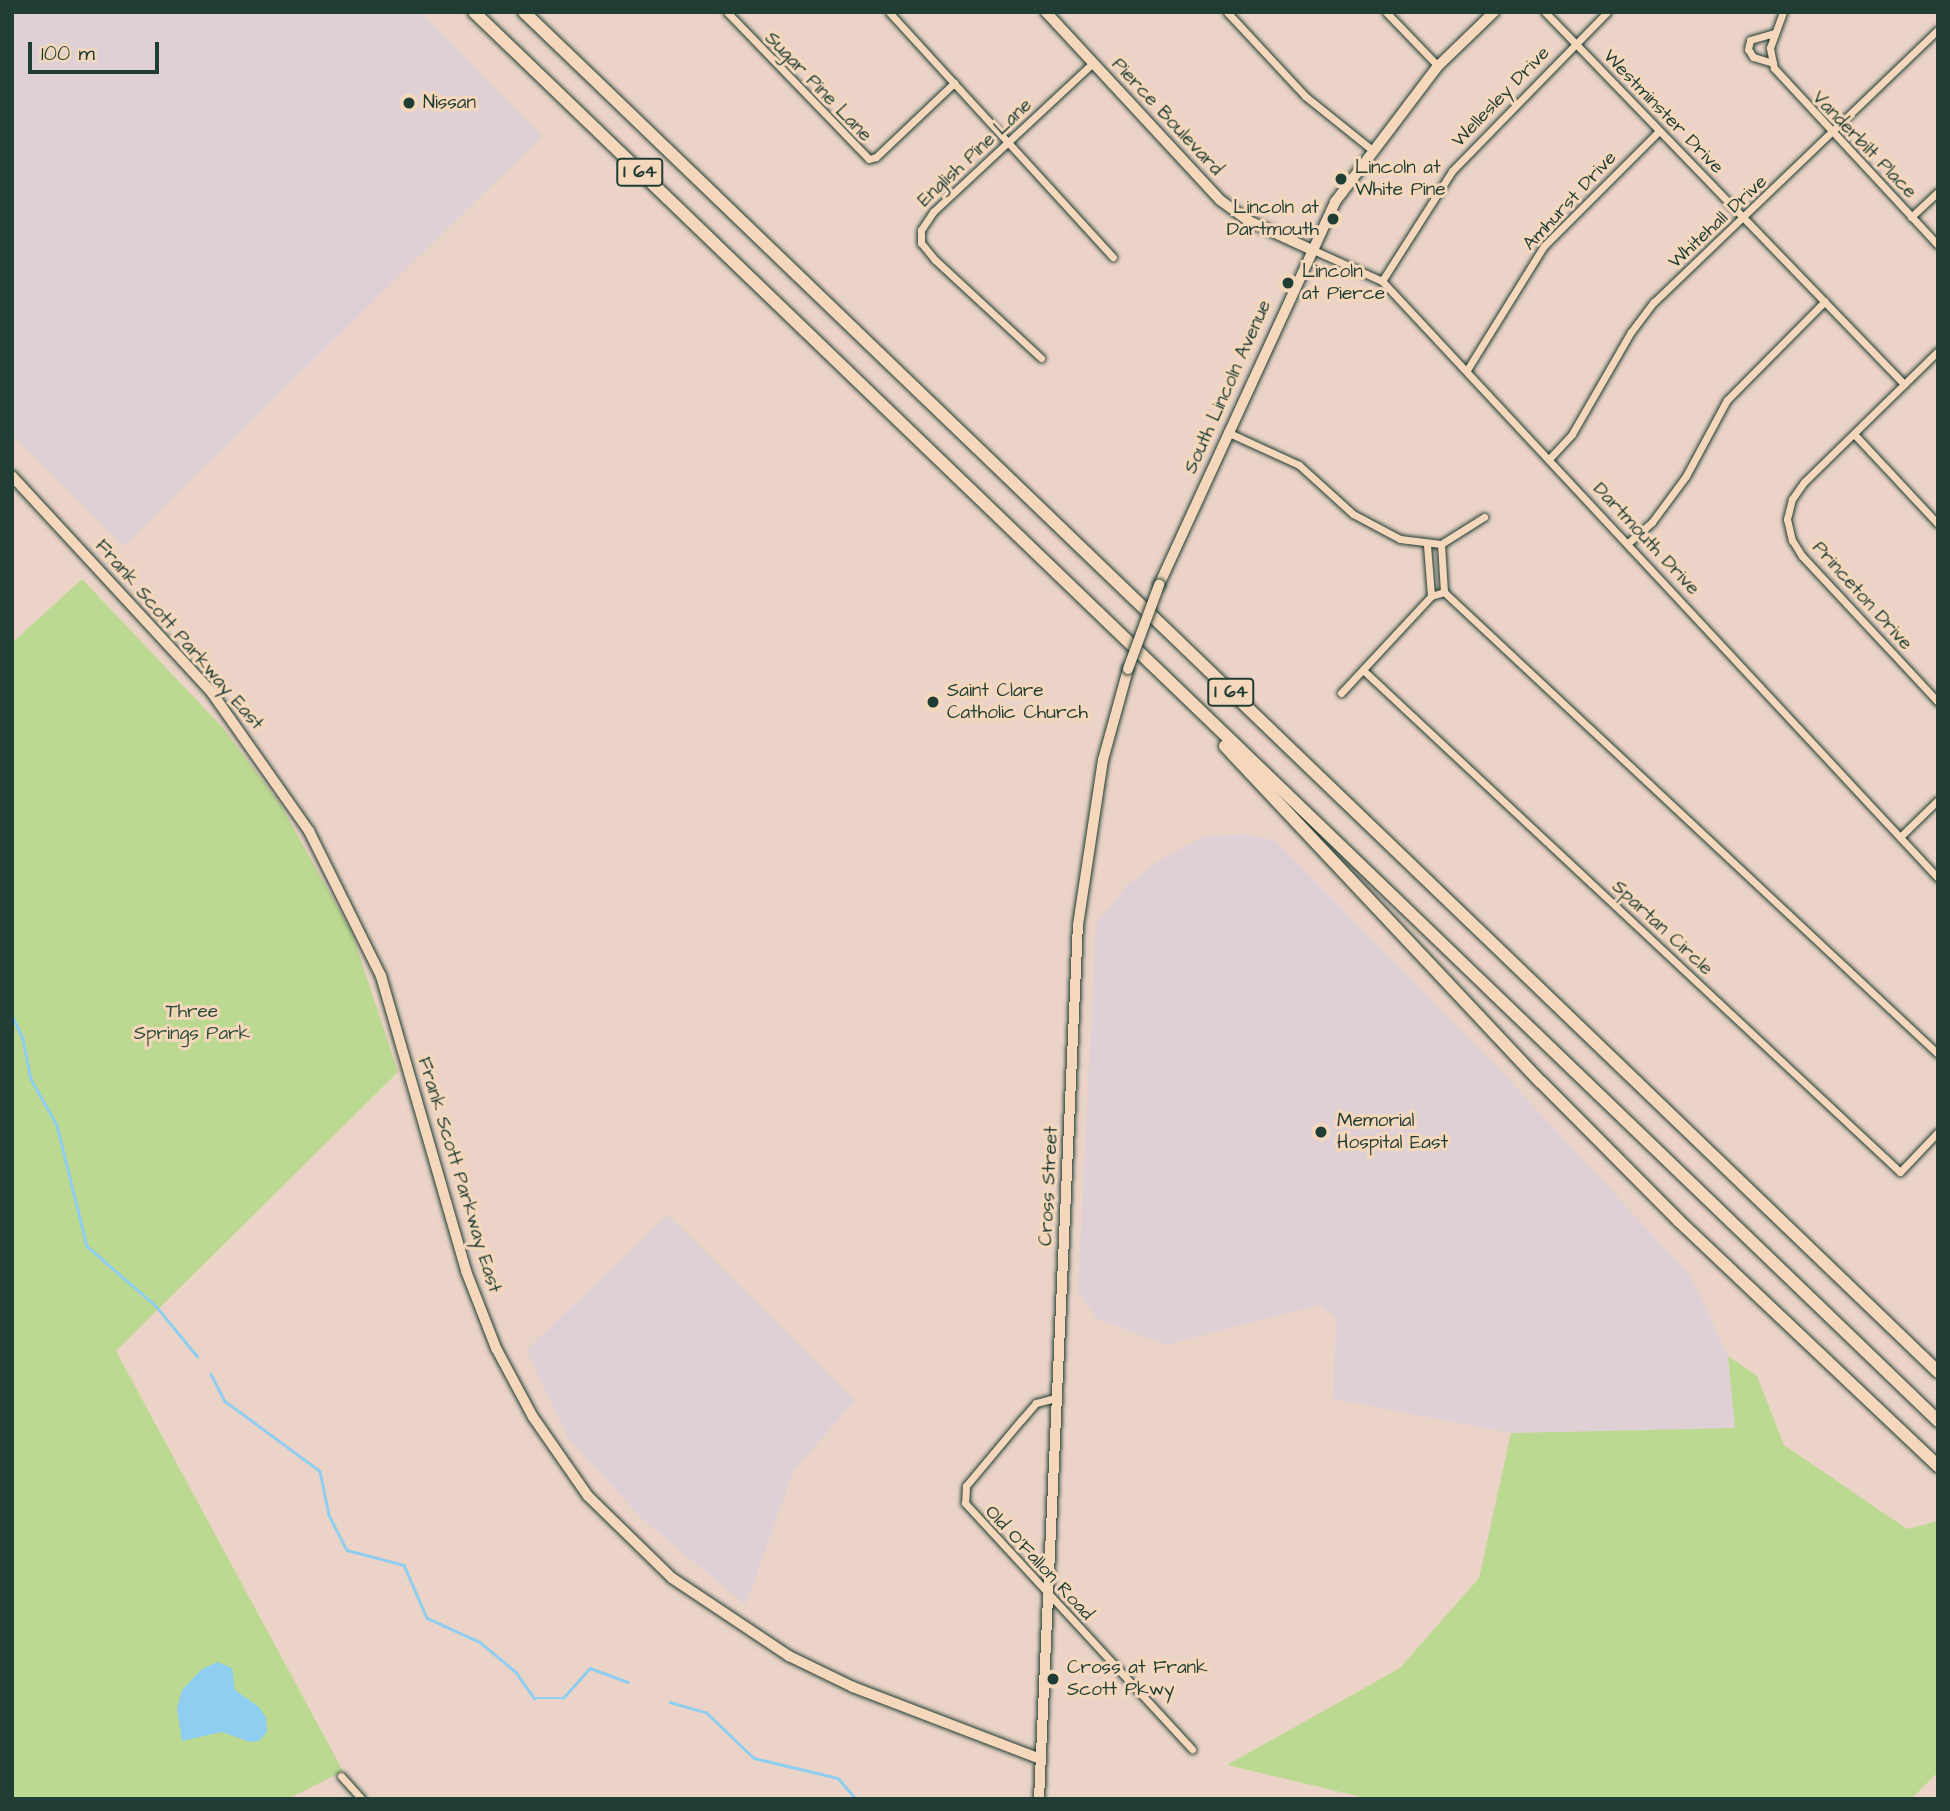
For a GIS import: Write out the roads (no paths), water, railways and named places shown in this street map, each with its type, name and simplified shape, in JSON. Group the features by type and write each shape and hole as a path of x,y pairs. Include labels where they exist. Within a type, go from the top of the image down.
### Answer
{"highway":[{"name":"I 64","path":"474,12 1938,1421"},
{"name":"I 64","path":"524,12 1938,1372"},
{"path":"1187,700 1306,835 1541,1082 1689,1231 1938,1466"}],"main road":[{"name":"Pierce Boulevard","path":"1046,12 1220,200 1249,221 1310,249"},
{"name":"South Lincoln Avenue","path":"1159,585 1310,249 1371,149 1438,65 1493,12"},
{"name":"Frank Scott Parkway East","path":"12,476 212,693 309,831 381,975 466,1270 496,1348 533,1417 588,1496 672,1578 789,1656 853,1687 1041,1759"},
{"name":"Cross Street","path":"1040,1799 1055,1398 1078,925 1103,760 1128,669 1159,585"}],"street":[{"name":"Sugar Pine Lane","path":"727,12 869,159 876,157 954,83"},
{"path":"889,12 1113,257"},
{"path":"1227,12 1305,96 1371,149"},
{"path":"1386,12 1438,65"},
{"name":"Westminster Drive","path":"1545,12 1904,384"},
{"name":"Wellesley Drive","path":"1382,281 1452,170 1608,12"},
{"path":"1773,63 1774,33 1783,12"},
{"name":"Whitehall Drive","path":"1549,459 1572,434 1631,332 1654,303 1745,219 1938,30"},
{"name":"Vanderbilt Place","path":"1774,33 1749,40 1748,49 1753,57 1773,63 1786,86 1938,245"},
{"name":"English Pine Lane","path":"1041,358 936,260 920,237 922,224 1093,63"},
{"name":"Amhurst Drive","path":"1467,370 1544,246 1660,131"},
{"path":"1911,217 1938,192"},
{"name":"Dartmouth Drive","path":"1310,249 1382,281 1938,878"},
{"path":"1628,543 1681,484 1727,400 1825,301"},
{"name":"Princeton Drive","path":"1938,351 1792,499 1787,519 1792,540 1938,702"},
{"path":"1227,432 1299,465 1367,523 1427,545 1441,544 1484,517"},
{"path":"1854,434 1937,523"},
{"path":"1441,544 1444,592 1938,1054"},
{"path":"1427,545 1431,596"},
{"path":"1341,693 1431,596 1444,592"},
{"name":"Spartan Circle","path":"1363,670 1900,1172 1938,1132"},
{"path":"1900,837 1938,800"},
{"name":"Old O'Fallon Road","path":"1055,1398 1036,1403 966,1486 965,1496 969,1510 1192,1749"},
{"path":"341,1776 362,1799"}],"water":[{"path":"217,1662 232,1668 235,1690 259,1707 266,1718 267,1732 259,1741 250,1742 222,1732 182,1741 177,1709 182,1690 201,1670"}],"waterway":[{"path":"12,1015 23,1039 31,1079 57,1125 87,1246 156,1306 197,1356"},
{"path":"211,1374 225,1401 320,1471 329,1515 347,1550 404,1565 427,1618 480,1642 516,1672 534,1698 563,1698 590,1668 628,1682"},
{"path":"670,1702 706,1712 754,1758 838,1778 856,1799"}],"place":[{"name":"Nissan","path":"409,103"},
{"name":"Lincoln at White Pine","path":"1341,179"},
{"name":"Lincoln at Dartmouth","path":"1333,219"},
{"name":"Lincoln at Pierce","path":"1288,283"},
{"name":"Saint Clare Catholic Church","path":"933,702"},
{"name":"Memorial Hospital East","path":"1321,1132"},
{"name":"Cross at Frank Scott Pkwy","path":"1053,1679"}],"park label":[{"name":"Three Springs Park","path":"192,1023"}]}
